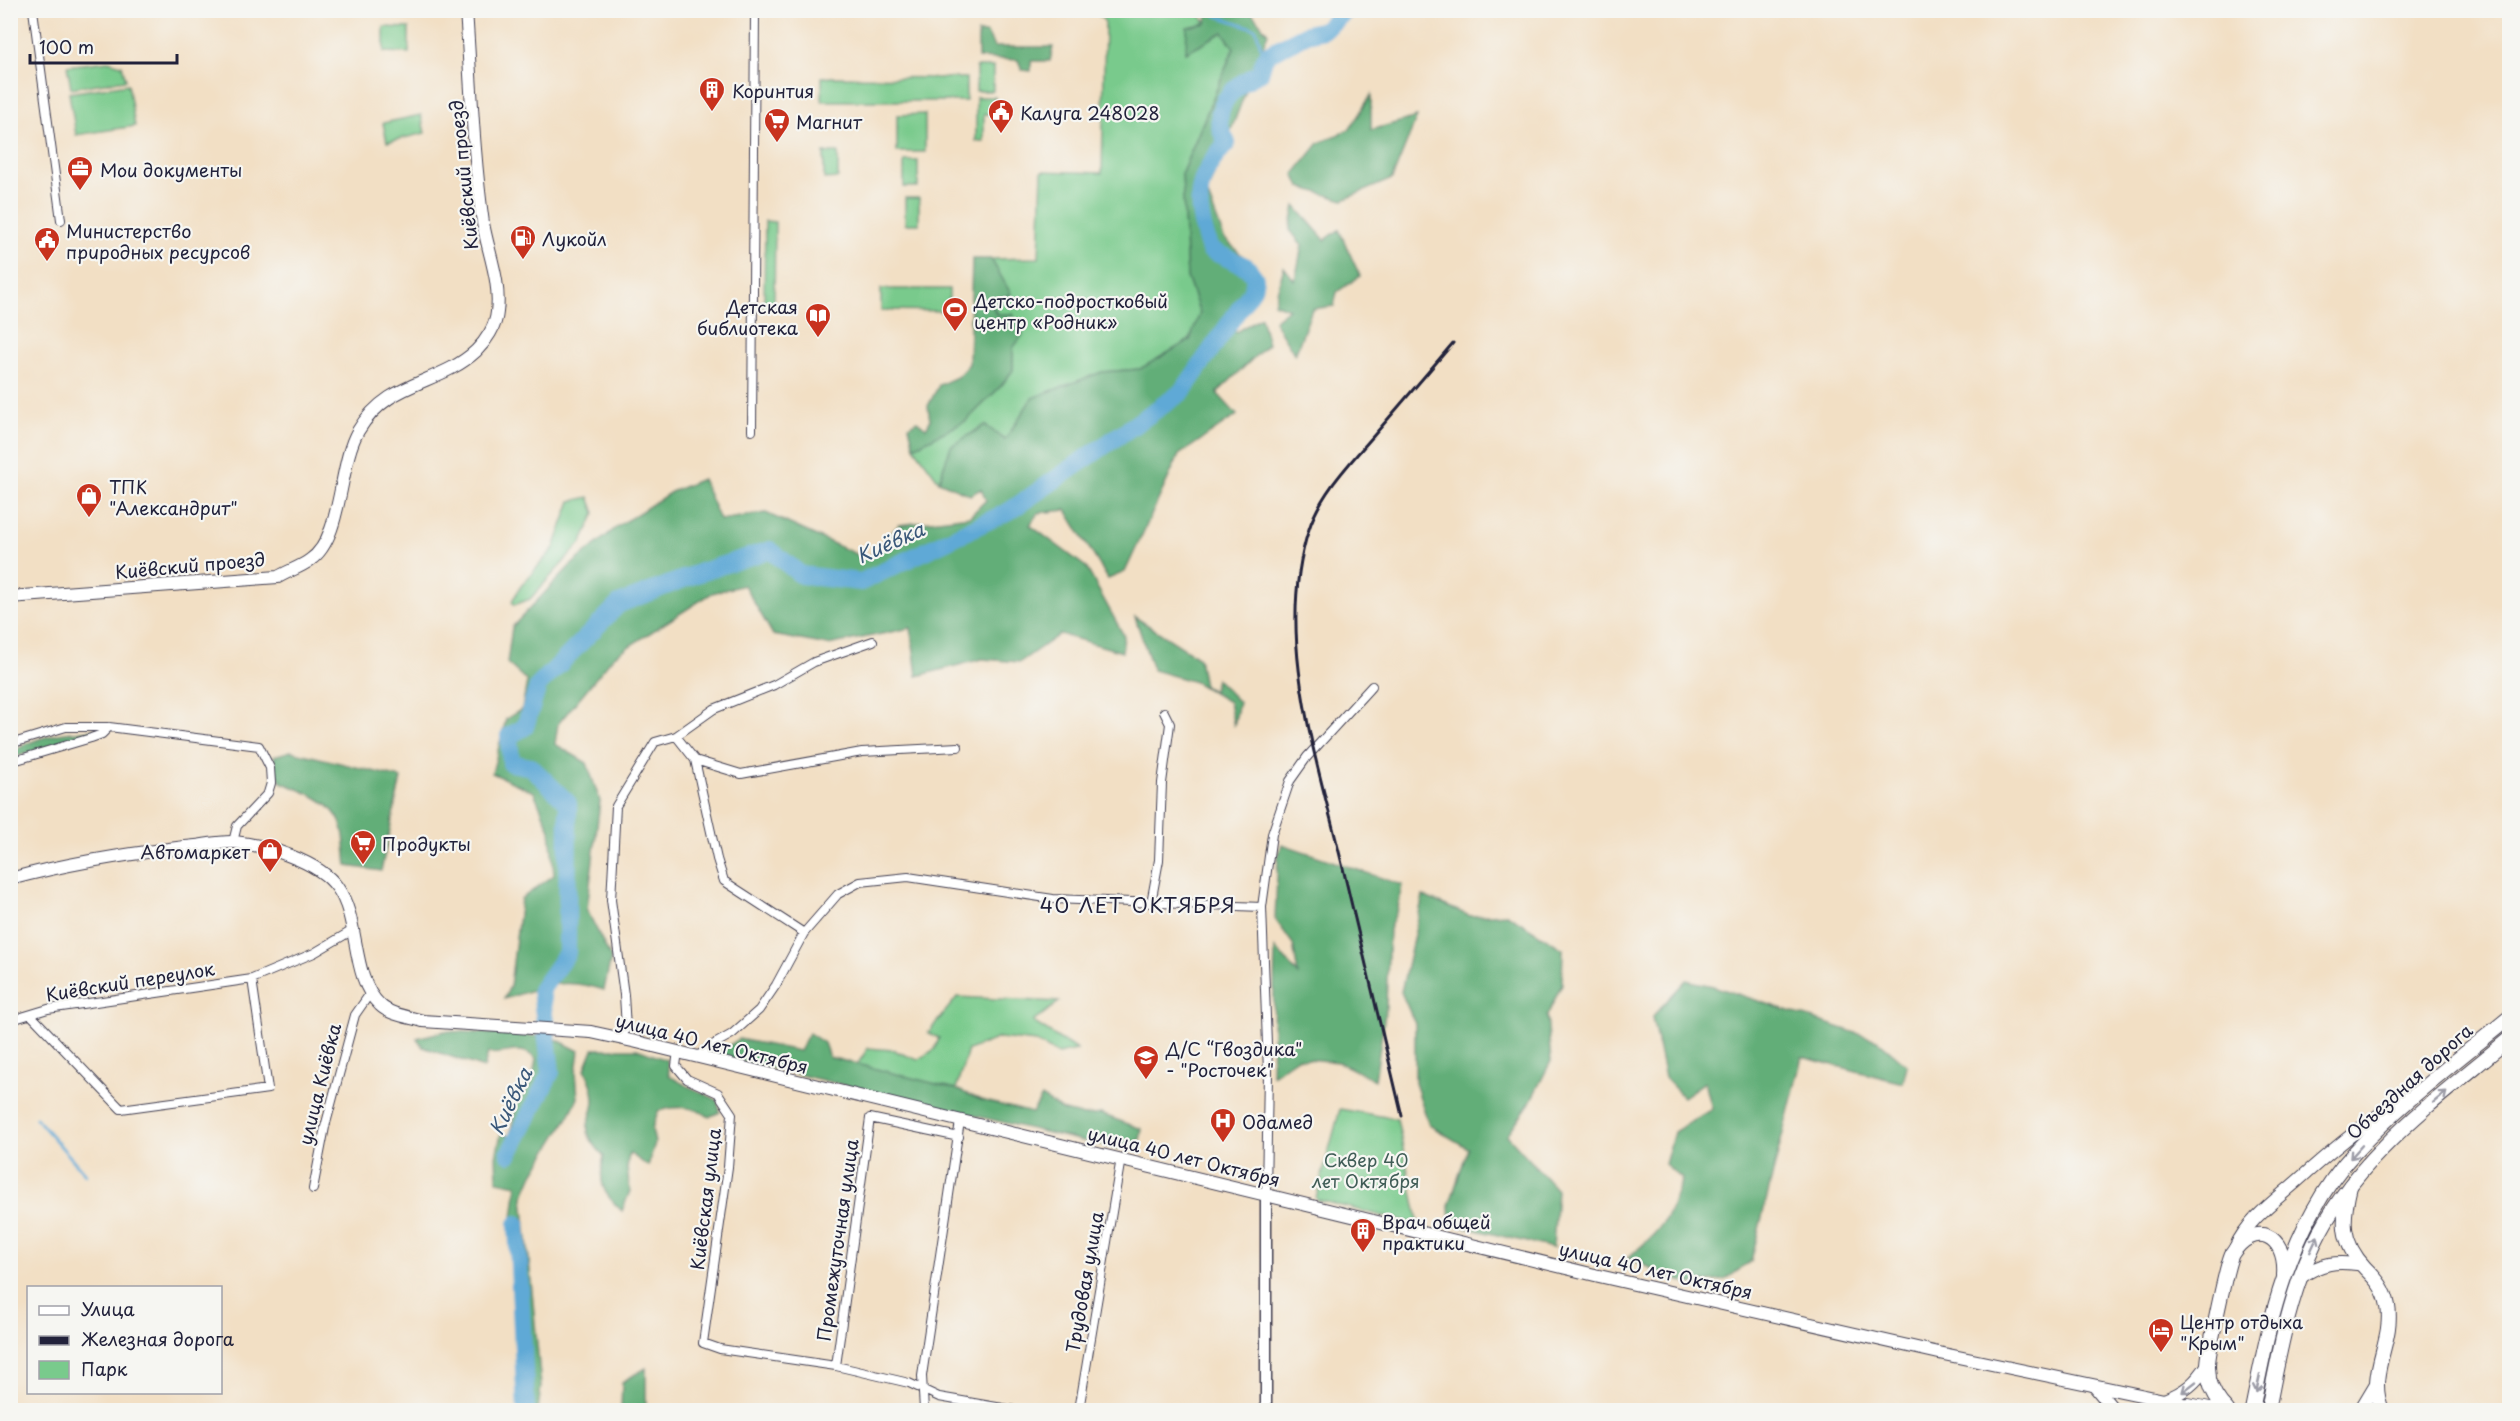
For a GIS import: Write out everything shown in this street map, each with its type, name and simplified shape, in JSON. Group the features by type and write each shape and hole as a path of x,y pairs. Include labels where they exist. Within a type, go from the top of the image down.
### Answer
{"main road":[{"name":"Киёвский проезд","path":"10,597 278,577 312,560 328,542 357,432 375,408 400,390 458,364 476,351 490,333 497,314 498,294 483,223 466,10"},
{"path":"10,879 129,854 233,842 290,855 323,874 337,886 348,909 362,971 371,992"},
{"name":"улица 40 лет Октября","path":"371,992 381,1006 400,1015 423,1021 580,1032 678,1051 1427,1235 1621,1281 2094,1386 2167,1406"},
{"name":"Объездная дорога","path":"2252,1410 2284,1277 2310,1217 2334,1179 2355,1152 2425,1088 2510,1017"},
{"name":"Объездная дорога","path":"2268,1410 2278,1360 2300,1278 2327,1218 2368,1163 2395,1135 2510,1038"},
{"path":"2167,1406 2197,1381 2208,1364 2232,1254 2238,1240 2261,1213 2348,1136 2378,1114 2425,1088"},
{"path":"2350,1186 2343,1221 2345,1235 2363,1265 2377,1279 2385,1294 2389,1310 2375,1385 2360,1410"},
{"path":"2232,1254 2253,1237 2273,1238 2283,1254 2284,1277"},
{"path":"2300,1278 2313,1268 2325,1263 2363,1265"},
{"path":"2208,1364 2213,1392 2227,1410"},
{"path":"2375,1385 2382,1410"},
{"path":"2094,1386 2114,1410"},
{"path":"2167,1406 2188,1405 2216,1410"}],"street":[{"path":"33,10 61,220"},
{"path":"752,431 755,10"},
{"path":"621,1039 626,1028 624,995 611,900 616,806 655,742 676,736 714,709 774,685 814,662 873,641"},
{"path":"1266,1410 1268,1072 1262,907 1272,834 1290,781 1307,757 1372,686"},
{"path":"1151,903 1159,860 1162,783 1170,724 1164,712"},
{"path":"10,744 66,727 109,727 259,746 270,768 271,783 268,793 237,826 233,842"},
{"path":"10,762 91,738 102,734 109,727"},
{"path":"676,736 695,760 724,881 804,933"},
{"path":"695,760 741,774 862,752 958,747"},
{"path":"698,1056 732,1034 759,1010 776,985 804,933 838,894 860,882 908,877 1053,899 1262,907"},
{"name":"Киёвский переулок","path":"15,1019 48,1009 252,980 314,953 353,930"},
{"path":"31,1015 121,1109 268,1089 252,980"},
{"name":"улица Киёвка","path":"313,1189 325,1127 355,1015 371,992"},
{"name":"Киёвская улица","path":"678,1051 676,1066 687,1079 718,1093 732,1114 728,1167 703,1343 720,1349 836,1366"},
{"name":"Промежуточная улица","path":"836,1366 870,1118 959,1137"},
{"path":"924,1410 922,1376 960,1121"},
{"name":"Трудовая улица","path":"1079,1410 1121,1158"},
{"path":"836,1366 909,1383 939,1397 1014,1410"}],"green space":[{"path":"1095,11 1197,11 1206,23 1186,52 1223,32 1234,47 1182,173 1187,277 1200,313 1190,340 1140,369 1102,372 1032,398 1005,440 951,446 939,481 914,447 966,421 1001,386 1013,370 1013,348 991,301 1011,294 991,259 1039,258 1042,171 1102,173 1105,22"},
{"path":"1208,11 1250,11 1268,33 1207,193 1224,238 1258,271 1229,325 1236,332 1261,317 1268,344 1217,393 1237,415 1179,455 1125,572 1108,579 1066,510 1038,513 1030,525 1086,567 1124,636 1122,652 1060,634 1020,662 982,659 917,676 911,628 828,645 773,635 744,585 712,593 614,656 558,724 555,744 587,763 600,801 587,910 611,958 604,990 564,984 542,987 504,999 510,986 521,899 554,875 550,830 534,792 492,773 506,719 522,709 527,681 507,663 512,627 570,566 618,526 671,492 702,479 720,520 766,513 867,559 899,525 970,516 986,500 981,489 970,495 939,481 951,446 985,425 1005,440 1032,398 1102,372 1140,369 1190,340 1200,313 1187,277 1182,173 1234,48 1223,32 1186,52 1187,27 1206,23"},
{"path":"384,27 409,28 409,53 384,52"},
{"path":"978,33 987,33 994,47 1053,47 1050,61 1031,61 1031,71 1022,70 1018,60 978,58"},
{"path":"108,61 122,65 126,80 71,88 67,66"},
{"path":"976,67 993,67 993,91 976,91"},
{"path":"822,77 966,78 966,101 822,101"},
{"path":"128,84 135,126 76,135 69,93"},
{"path":"1371,95 1371,130 1417,117 1392,179 1343,200 1300,187 1294,174 1319,143 1350,129"},
{"path":"976,97 995,97 995,114 984,114 984,141 976,141"},
{"path":"925,114 925,152 897,152 897,115"},
{"path":"421,115 425,133 387,142 383,123"},
{"path":"824,153 838,153 838,178 824,179"},
{"path":"904,161 918,161 918,187 904,187"},
{"path":"905,198 919,198 919,224 905,224"},
{"path":"1295,206 1325,240 1339,230 1360,276 1337,292 1334,306 1312,309 1295,355 1274,321 1289,309 1274,303 1284,267 1295,281 1302,245 1290,230"},
{"path":"765,221 775,222 774,309 764,309"},
{"path":"972,259 991,259 1011,294 991,302 996,314 1013,314 1023,335 1013,348 1013,370 1001,386 966,421 914,447 909,426 917,421 926,428 930,421 928,406 939,385 957,377 969,364"},
{"path":"881,289 949,289 949,311 881,310"},
{"path":"589,497 595,513 581,543 530,599 514,605 512,601 521,586 554,548 571,501"},
{"path":"1135,617 1199,658 1204,686 1213,691 1216,679 1239,702 1234,726 1229,702 1195,682 1153,670"},
{"path":"99,730 94,734 11,758 11,754 20,747 41,738 64,733"},
{"path":"291,751 401,778 381,871 347,866 344,834 337,816 316,797 281,782 275,768 274,756"},
{"path":"1282,844 1402,885 1398,908 1389,929 1386,1007 1375,1080 1338,1062 1297,1058 1272,1075 1275,948 1298,974 1293,944 1275,919 1278,857"},
{"path":"1423,896 1470,916 1507,914 1563,949 1562,984 1547,1016 1551,1061 1529,1104 1507,1135 1557,1190 1553,1248 1450,1224 1449,1206 1468,1148 1429,1125 1415,1083 1415,1024 1401,992"},
{"path":"1686,980 1713,986 1877,1040 1907,1065 1903,1083 1802,1057 1751,1261 1725,1280 1687,1284 1627,1258 1656,1232 1668,1215 1677,1193 1682,1179 1665,1164 1674,1132 1712,1109 1705,1082 1683,1097 1665,1078 1652,1017"},
{"path":"957,997 1059,1002 1033,1022 1077,1050 1058,1054 1036,1042 999,1038 968,1050 956,1089 857,1065 868,1048 893,1050 918,1060 935,1049 939,1038 928,1033"},
{"path":"445,1031 552,1037 579,1051 576,1072 578,1098 533,1174 523,1197 541,1386 538,1410 519,1410 511,1234 517,1185 497,1181 496,1156 501,1134 510,1136 516,1104 532,1082 536,1059 524,1051 488,1053 484,1068 423,1047 417,1038"},
{"path":"809,1033 824,1043 829,1057 956,1089 981,1100 1032,1113 1042,1097 1061,1110 1084,1116 1101,1114 1142,1129 1140,1140 1117,1149 715,1055 739,1039 799,1051"},
{"path":"593,1049 637,1049 667,1060 669,1075 717,1100 720,1112 709,1117 697,1110 684,1108 658,1111 652,1129 655,1143 648,1166 629,1153 627,1169 630,1191 622,1211 610,1199 603,1187 601,1173 604,1156 589,1136 588,1122 594,1101 592,1086 585,1069"},
{"name":"Сквер 40 лет Октября","path":"1340,1109 1397,1119 1419,1225 1316,1198"},
{"path":"646,1368 646,1410 621,1410 622,1382"}],"waterway":[{"path":"1211,10 1217,16 1256,29 1264,59"},
{"name":"Киёвка","path":"509,1154 551,1072 541,990 567,953 568,803 531,767 511,763 509,736 525,727 538,686 619,604 704,571 770,550 801,575 861,582 1011,510 1182,392 1253,289 1255,278 1247,267 1210,250 1201,220 1202,181 1207,169 1227,143 1220,126 1221,108 1237,87 1260,73 1268,54 1307,34 1324,30 1347,10"},
{"path":"36,1118 86,1175"},
{"name":"Киёвка","path":"517,1224 526,1410"}],"railway":[{"path":"1402,1116 1311,740 1297,654 1296,612 1299,570 1309,529 1321,502 1347,466 1453,343"}],"place":[{"name":"Коринтия","path":"712,113"},
{"name":"Калуга 248028","path":"1001,135"},
{"name":"Магнит","path":"777,144"},
{"name":"Мои документы","path":"80,192"},
{"name":"Лукойл","path":"523,261"},
{"name":"Министерство природных ресурсов","path":"47,263"},
{"name":"Детско-подростковый центр «Родник»","path":"955,333"},
{"name":"Детская библиотека","path":"818,339"},
{"name":"ТПК \"Александрит\"","path":"89,519"},
{"name":"Продукты","path":"363,866"},
{"name":"Автомаркет","path":"270,874"},
{"name":"Д/С “Гвоздика\" - \"Росточек\"","path":"1146,1081"},
{"name":"Одамед","path":"1223,1144"},
{"name":"Врач общей практики","path":"1363,1254"},
{"name":"Центр отдыха \"Крым\"","path":"2161,1354"}],"district":[{"name":"40 ЛЕТ ОКТЯБРЯ","path":"1138,905"}]}
